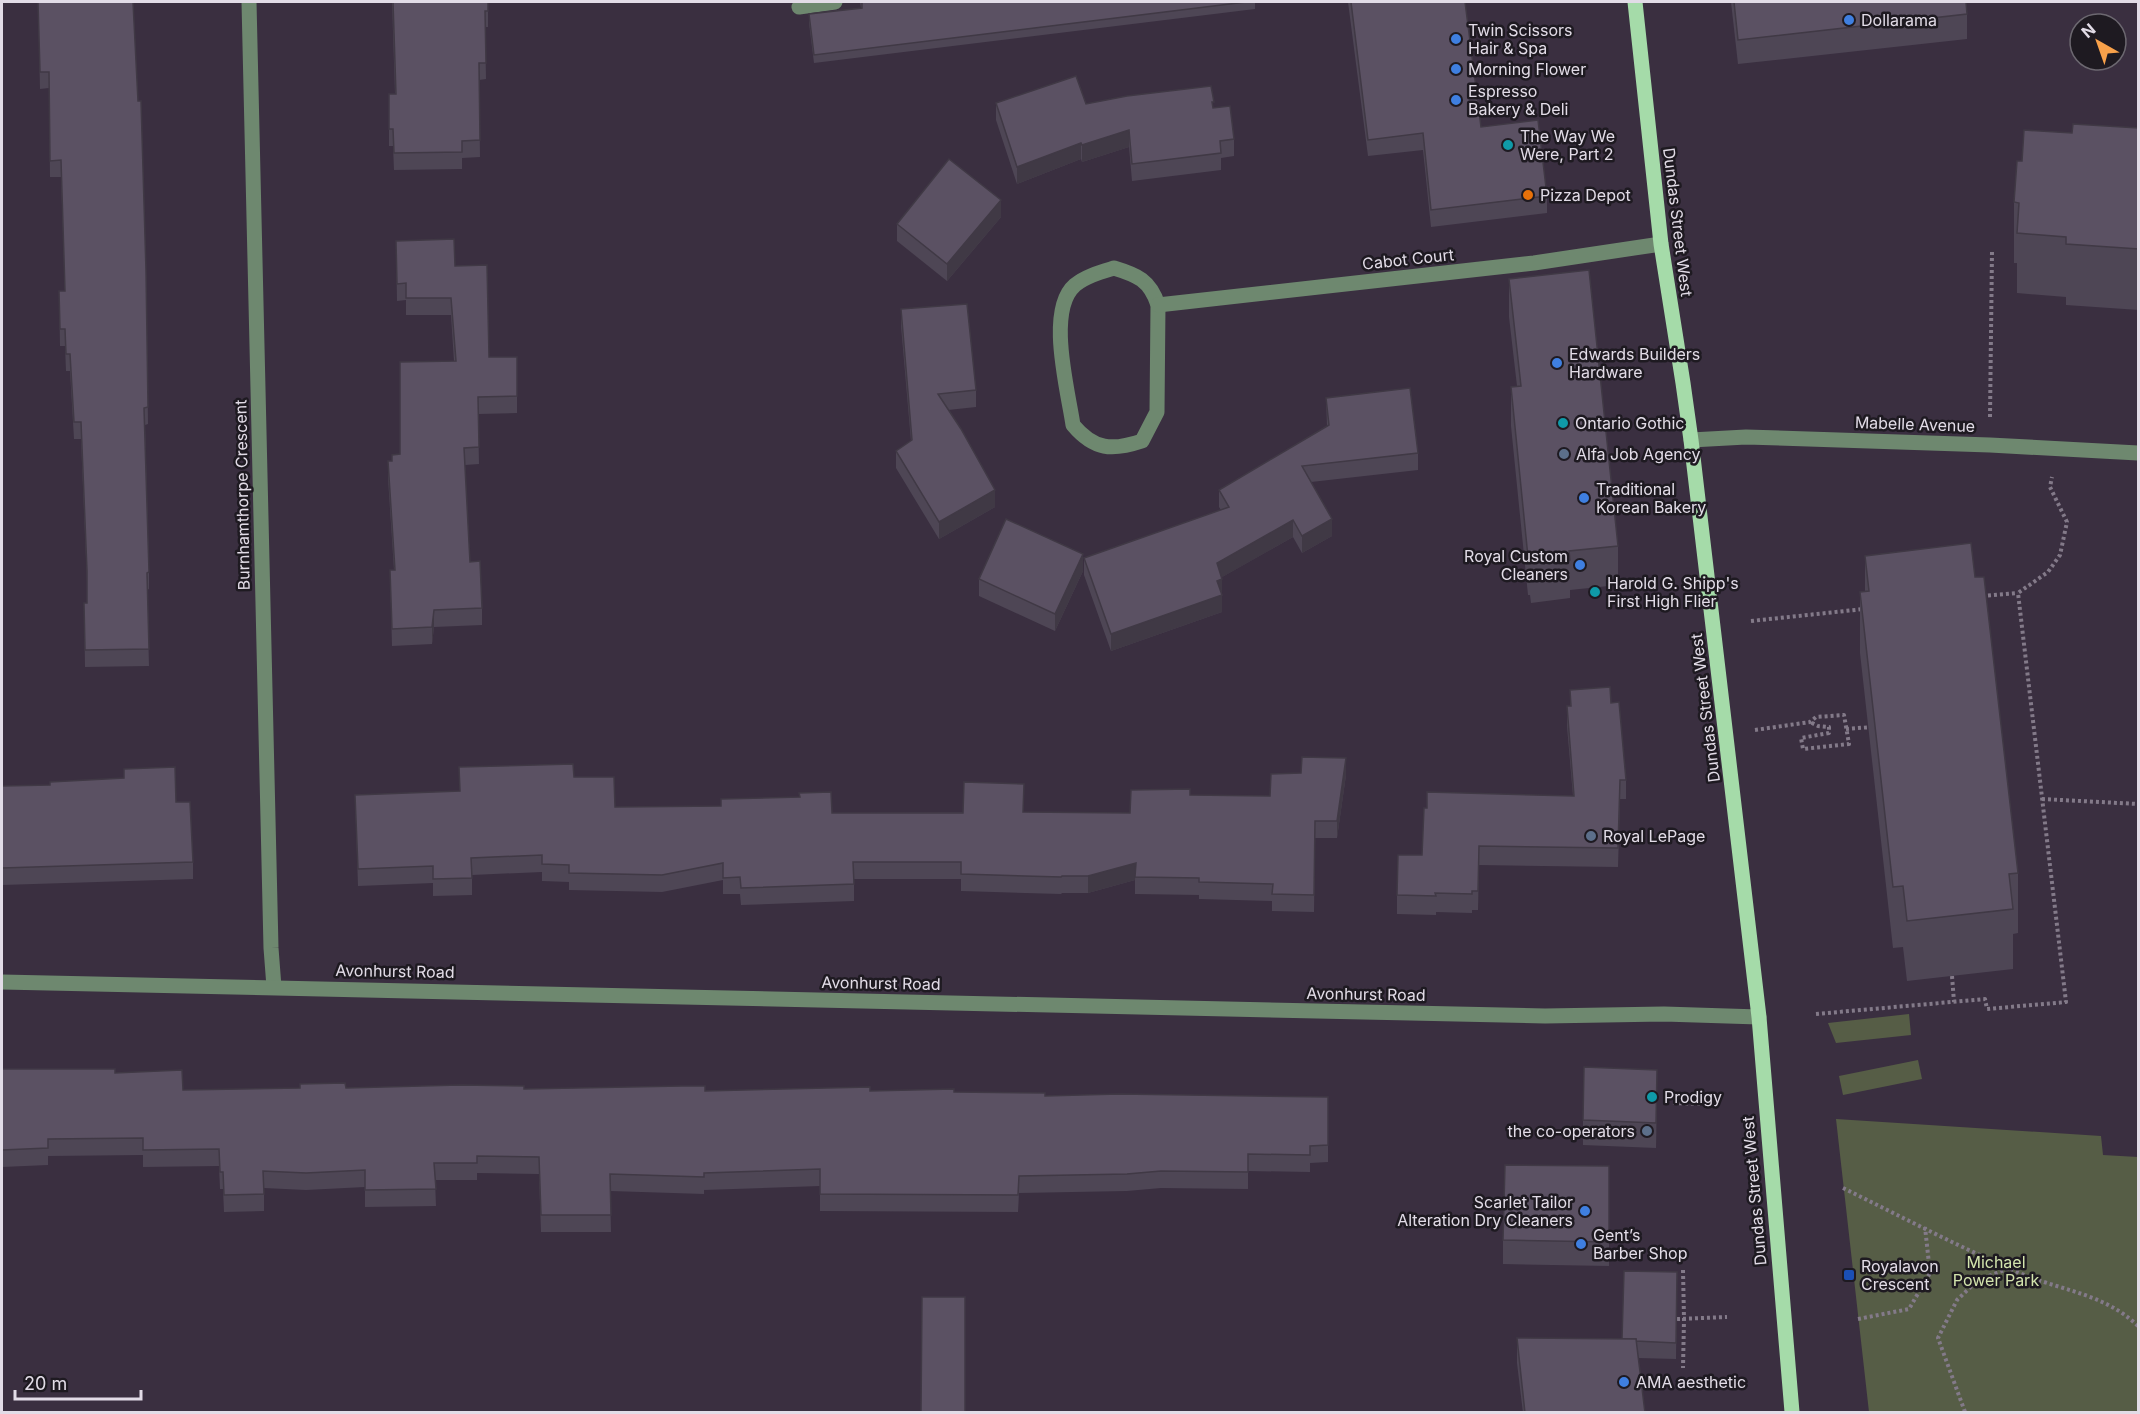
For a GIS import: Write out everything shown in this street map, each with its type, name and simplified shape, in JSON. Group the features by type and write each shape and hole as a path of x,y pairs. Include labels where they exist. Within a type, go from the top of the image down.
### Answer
{"main road":[{"name":"Dundas Street West","path":"1635,2 1660,244 1691,440 1759,1017 1792,1413"}],"street":[{"name":"Burnhamthorpe Crescent","path":"249,2 274,987"},
{"path":"799,7 835,2"},
{"name":"Cabot Court","path":"1158,305 1534,262 1660,244"},
{"path":"1114,268 1130,273 1146,283 1153,290 1158,305 1157,412 1142,441 1125,447 1112,448 1097,445 1082,436 1073,425 1059,328 1064,298 1075,285 1088,276 1114,268"},
{"name":"Mabelle Avenue","path":"1691,440 1746,437 1990,445 2139,453"},
{"name":"Avonhurst Road","path":"2,982 1545,1016 1671,1014 1759,1017"}],"path":[{"path":"1990,445 1992,252"},
{"path":"1971,597 2018,593 2048,572 2060,555 2067,522 2050,487"},
{"path":"1816,1014 1985,999 1987,1010 2066,1002 2018,593"},
{"path":"1751,621 1867,608"},
{"path":"1726,734 1810,722 1816,717 1844,715 1849,744 1803,749 1801,738 1829,733 1829,727 1818,726 1810,722"},
{"path":"1846,729 1878,726"},
{"path":"2042,799 2139,804"},
{"path":"1952,976 1954,1002"},
{"path":"1673,1103 1706,1104"},
{"path":"1843,1188 2023,1274 2092,1296 2128,1316 2139,1326"},
{"path":"1858,1319 1909,1310 1930,1273 1925,1227"},
{"path":"1965,1413 1938,1338 1957,1300 1978,1280 2011,1268"},
{"path":"1683,1270 1683,1368"},
{"path":"1677,1319 1727,1317"}],"green space":[{"path":"1909,1014 1911,1035 1836,1043 1828,1023"},
{"path":"1918,1060 1922,1079 1843,1095 1839,1076"},
{"name":"Michael Power Park","path":"1836,1119 2101,1136 2103,1155 2138,1157 2138,1412 1869,1412"}],"building":[{"path":"38,2 133,2 138,101 141,101 146,271 148,407 144,408 149,649 85,650 84,603 87,603 87,571 81,422 74,422 70,354 66,354 65,329 60,329 59,291 65,291 61,160 50,161 49,72 40,72"},
{"path":"393,2 488,2 488,11 485,11 486,63 479,63 480,140 462,141 462,152 394,153 393,129 389,129 389,94 396,94"},
{"path":"862,2 1246,2 814,55 809,14 862,8"},
{"path":"1351,2 1465,2 1481,127 1538,120 1547,196 1431,210 1423,133 1368,140"},
{"path":"1734,2 1966,2 1967,14 1738,40"},
{"path":"1076,76 1086,104 1127,96 1211,86 1213,108 1230,106 1234,139 1220,141 1221,153 1132,164 1129,130 1082,145 1081,143 1017,167 996,103"},
{"path":"2073,124 2139,128 2139,249 2066,244 2066,237 2017,233 2019,203 2014,202 2017,161 2022,161 2024,130 2072,133"},
{"path":"949,159 1001,200 947,264 897,224"},
{"path":"454,239 455,266 487,265 489,357 517,357 517,396 478,397 479,447 464,448 470,562 480,561 482,608 434,610 432,627 392,629 390,570 395,570 388,461 392,461 392,455 400,454 400,362 456,361 451,298 406,298 406,283 397,284 396,241"},
{"path":"1589,270 1618,546 1569,551 1570,560 1531,564 1530,557 1528,557 1511,387 1521,386 1509,279"},
{"path":"967,304 976,390 938,394 961,429 995,490 939,522 896,451 912,440 901,309"},
{"path":"1410,388 1418,453 1302,466 1332,519 1302,536 1293,520 1217,563 1222,579 1217,581 1222,595 1111,634 1084,558 1229,507 1219,490 1329,425 1326,398"},
{"path":"1006,519 1083,554 1055,614 979,579"},
{"path":"1971,543 1975,577 1984,577 2018,873 2009,874 2013,909 1907,921 1903,886 1893,887 1860,592 1869,591 1865,556"},
{"path":"1610,687 1611,703 1619,702 1626,780 1620,780 1618,848 1479,846 1478,891 1472,891 1472,894 1435,893 1436,896 1397,895 1398,855 1422,855 1427,792 1574,796 1567,706 1571,706 1570,690"},
{"path":"1302,757 1346,758 1337,821 1315,821 1314,895 1272,894 1273,884 1199,882 1199,878 1135,877 1136,863 1088,876 1061,877 961,874 961,862 853,862 854,884 741,888 740,877 723,878 723,863 662,875 569,873 569,865 542,864 542,855 471,858 472,878 433,879 433,866 358,869 355,795 460,791 459,767 573,764 574,777 614,777 615,807 721,806 721,799 800,797 799,793 831,792 832,813 963,813 964,782 1024,784 1023,812 1130,813 1131,790 1190,789 1190,795 1270,796 1271,774 1301,773"},
{"path":"175,767 176,802 190,802 193,862 2,868 2,786 50,785 50,782 124,778 124,769"},
{"path":"1584,1067 1657,1070 1656,1123 1583,1120"},
{"path":"2,1069 115,1069 115,1073 182,1070 183,1090 300,1088 300,1084 345,1083 346,1088 460,1085 524,1086 524,1089 705,1086 705,1091 870,1087 870,1091 954,1089 954,1092 1045,1093 1045,1096 1119,1094 1328,1097 1328,1145 1310,1146 1310,1155 1248,1154 1248,1172 1161,1171 1127,1174 1019,1176 1018,1195 820,1194 820,1169 704,1173 704,1177 610,1174 611,1215 541,1215 539,1157 477,1156 477,1163 434,1163 436,1189 365,1190 365,1170 306,1173 263,1171 264,1194 224,1195 219,1149 143,1150 143,1138 48,1139 48,1148 2,1150"},
{"path":"1505,1165 1609,1166 1609,1242 1503,1240"},
{"path":"1624,1271 1677,1272 1676,1343 1622,1339"},
{"path":"922,1297 965,1297 965,1413 921,1413"},
{"path":"1517,1338 1636,1339 1645,1413 1525,1413"}],"place":[{"name":"Dollarama","path":"1849,20"},
{"name":"Twin Scissors Hair & Spa","path":"1456,39"},
{"name":"Morning Flower","path":"1456,69"},
{"name":"Espresso Bakery & Deli","path":"1456,100"},
{"name":"The Way We Were, Part 2","path":"1508,145"},
{"name":"Pizza Depot","path":"1528,195"},
{"name":"Edwards Builders Hardware","path":"1557,363"},
{"name":"Ontario Gothic","path":"1563,423"},
{"name":"Alfa Job Agency","path":"1564,454"},
{"name":"Traditional Korean Bakery","path":"1584,498"},
{"name":"Royal Custom Cleaners","path":"1580,565"},
{"name":"Harold G. Shipp's First High Flier","path":"1595,592"},
{"name":"Royal LePage","path":"1591,836"},
{"name":"Prodigy","path":"1652,1097"},
{"name":"the co-operators","path":"1647,1131"},
{"name":"Scarlet Tailor Alteration Dry Cleaners","path":"1585,1211"},
{"name":"Gent’s Barber Shop","path":"1581,1244"},
{"name":"Royalavon Crescent","path":"1849,1275"},
{"name":"AMA aesthetic","path":"1624,1382"}]}
